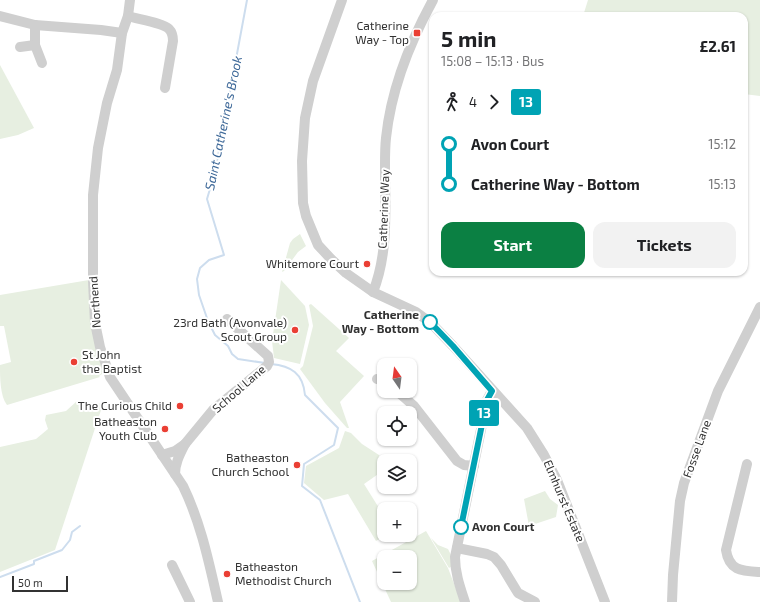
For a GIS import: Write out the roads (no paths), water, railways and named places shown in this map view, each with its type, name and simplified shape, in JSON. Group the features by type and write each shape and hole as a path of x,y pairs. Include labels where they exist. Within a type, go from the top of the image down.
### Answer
{"street":[{"name":"Northend","path":"130,0 128,16 122,33 117,70 101,130 94,179 93,282 95,323 100,347 110,376 183,486 190,499 200,529 218,602"},
{"path":"342,0 313,81 305,118 302,161 303,203 306,216 318,245 346,273 373,292"},
{"name":"Catherine Way","path":"373,292 378,279 385,244 386,138 394,94 406,58 422,20 433,0"},
{"path":"0,16 35,25 122,33"},
{"path":"128,16 164,26 169,29 173,36 165,88"},
{"path":"35,25 35,45 42,64"},
{"path":"20,47 35,45"},
{"name":"Elmhurst Estate","path":"373,292 416,312 431,323 526,428 547,460 557,480 605,602"},
{"name":"Fosse Lane","path":"672,602 680,501 684,483 718,391 760,307"},
{"name":"School Lane","path":"175,474 175,466 178,456 185,444 213,410 268,364 268,356 228,319"},
{"path":"465,602 457,580 455,567 457,548 487,400 492,391"},
{"path":"405,398 414,406 457,462 464,466 474,466"},
{"name":"School Lane","path":"162,455 175,451 185,444"},
{"path":"747,464 726,550 727,559 731,565 738,569 760,572"},
{"path":"457,548 487,554 494,557 501,565 521,596 535,602"},
{"path":"172,565 190,602"}],"waterway":[{"name":"Saint Catherine's Brook","path":"247,0 215,172 207,199 224,255 209,260 200,268 197,279 199,295 208,321 215,335 228,346 232,354 238,359 265,363"},
{"name":"Saint Catherine's Brook","path":"271,364 278,365 295,372 302,381 305,395 338,428 334,445 304,464 302,486 320,500 360,602"},
{"path":"0,577 34,564 34,561 62,550 70,540 72,532 80,526"}],"place":[{"name":"Catherine Way - Top","path":"417,33"},
{"name":"Whitemore Court","path":"367,264"},
{"name":"Catherine Way - Bottom","path":"430,322"},
{"name":"23rd Bath (Avonvale) Scout Group","path":"295,330"},
{"name":"St John the Baptist","path":"74,362"},
{"name":"The Curious Child","path":"180,406"},
{"name":"Batheaston Youth Club","path":"165,429"},
{"name":"Batheaston Church School","path":"297,465"},
{"name":"Avon Court","path":"461,527"},
{"name":"Batheaston Methodist Church","path":"227,574"}]}
